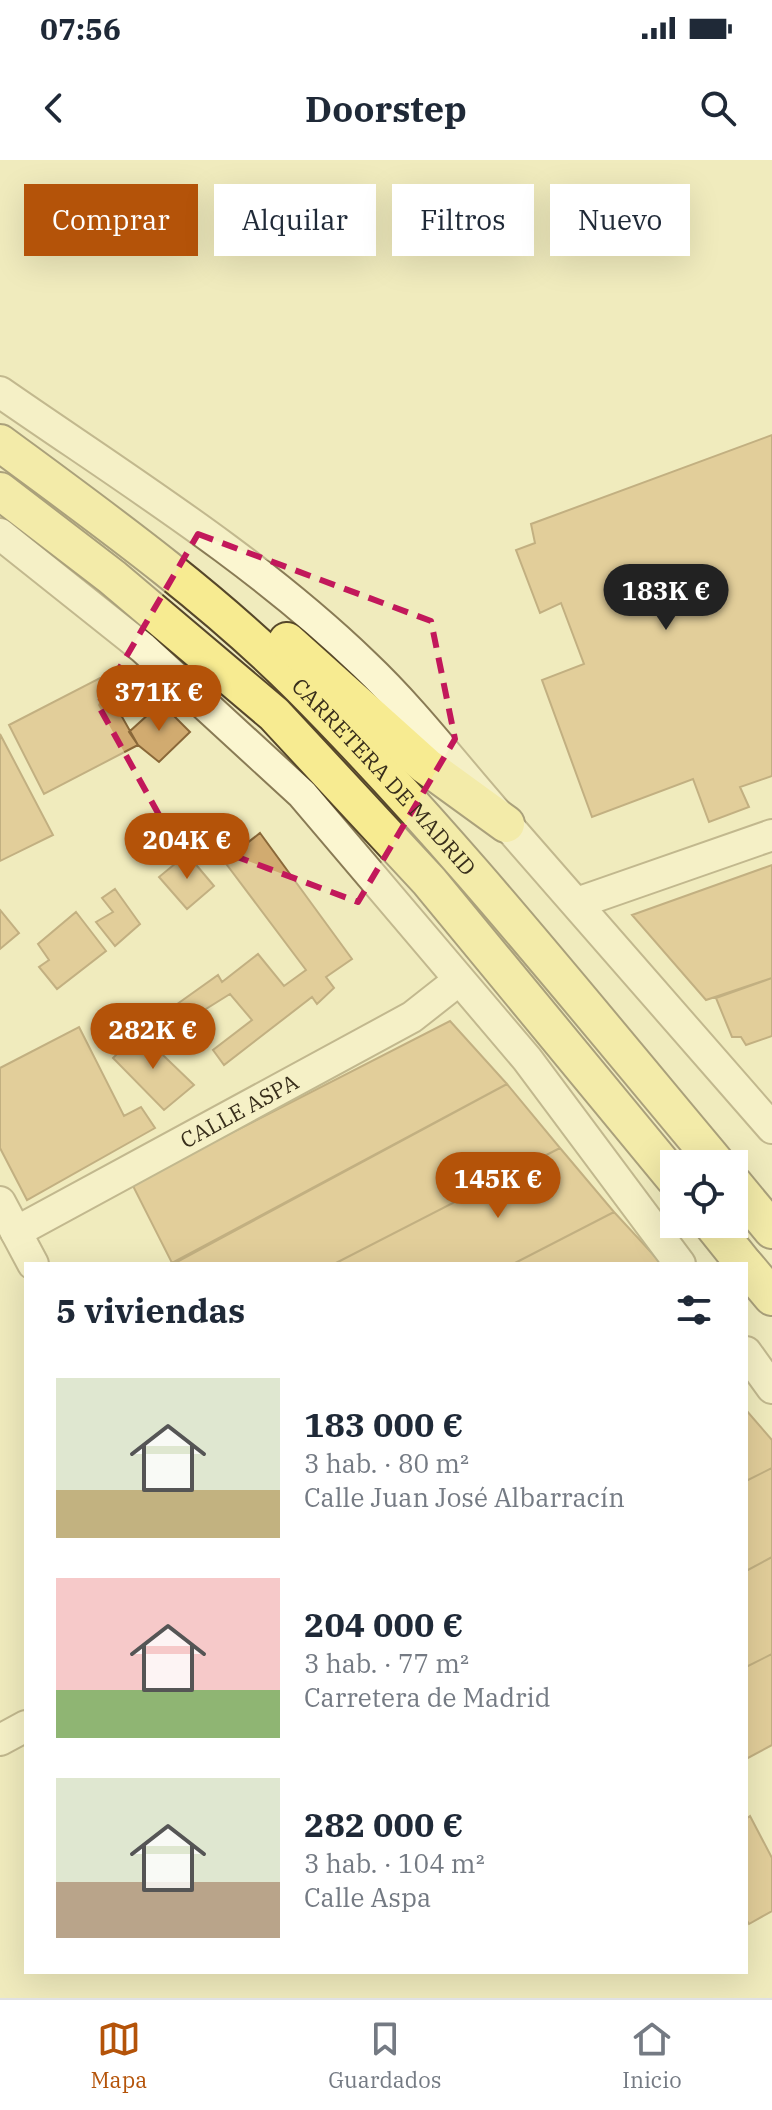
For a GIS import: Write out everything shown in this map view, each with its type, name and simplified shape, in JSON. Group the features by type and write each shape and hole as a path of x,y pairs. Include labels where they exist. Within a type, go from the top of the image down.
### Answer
{"main road":[{"path":"0,434 198,561 426,766 506,824"},
{"name":"CARRETERA DE MADRID","path":"0,443 200,595 299,685 464,862 705,1150"},
{"name":"CARRETERA DE MADRID","path":"0,491 112,577 274,714 429,881 660,1161"},
{"path":"748,1201 772,1230"},
{"path":"723,1238 743,1262"},
{"path":"748,1269 772,1297"}],"street":[{"path":"0,392 229,552 365,664 445,749 506,824 772,1128"},
{"path":"0,534 143,648 302,794 527,1059 679,1262"},
{"path":"577,903 772,835"},
{"name":"CALLE ASPA","path":"16,1232 412,1017 459,980"},
{"path":"0,1202 32,1262"},
{"path":"749,1360 772,1388"},
{"path":"0,1740 24,1727"}],"highlighted area":[{"path":"198,534 431,621 455,739 358,902 168,831 98,705"}],"building":[{"path":"772,435 772,776 740,787 749,807 709,822 693,779 592,817 542,680 584,664 561,603 540,613 516,550 535,543 531,524"},
{"path":"100,678 138,745 44,794 9,725"},
{"path":"161,703 190,732 159,762 138,745 129,732"},
{"path":"0,734 53,835 0,861"},
{"path":"260,833 352,959 326,977 334,988 317,1004 312,997 224,1065 213,1050 252,1020 230,994 177,1027 173,1019 163,1024 159,1017 218,975 222,982 258,954 284,986 306,970 224,861"},
{"path":"187,854 214,886 187,909 159,877"},
{"path":"772,865 772,978 706,1000 632,915"},
{"path":"115,889 140,924 115,946 96,922 113,912 102,898"},
{"path":"0,910 19,933 0,949"},
{"path":"76,912 106,951 57,989 39,967 49,960 38,944"},
{"path":"772,978 772,1036 746,1045 741,1037 732,1037 716,998"},
{"path":"450,1021 507,1084 174,1262 132,1184"},
{"path":"79,1027 124,1116 141,1107 155,1128 27,1200 0,1148 0,1068"},
{"path":"139,1032 194,1085 164,1110 113,1058"},
{"path":"507,1084 560,1148 338,1262 177,1262"},
{"path":"560,1148 614,1212 517,1262 338,1262"},
{"path":"614,1212 660,1262 517,1262"},
{"path":"748,1412 772,1440 772,1468 748,1480"},
{"path":"772,1468 772,1557 748,1570 748,1480"},
{"path":"772,1557 772,1654 748,1666 748,1570"},
{"path":"772,1654 772,1745 748,1758 748,1666"},
{"path":"750,1816 772,1858 772,1911 749,1924 748,1922"}]}
